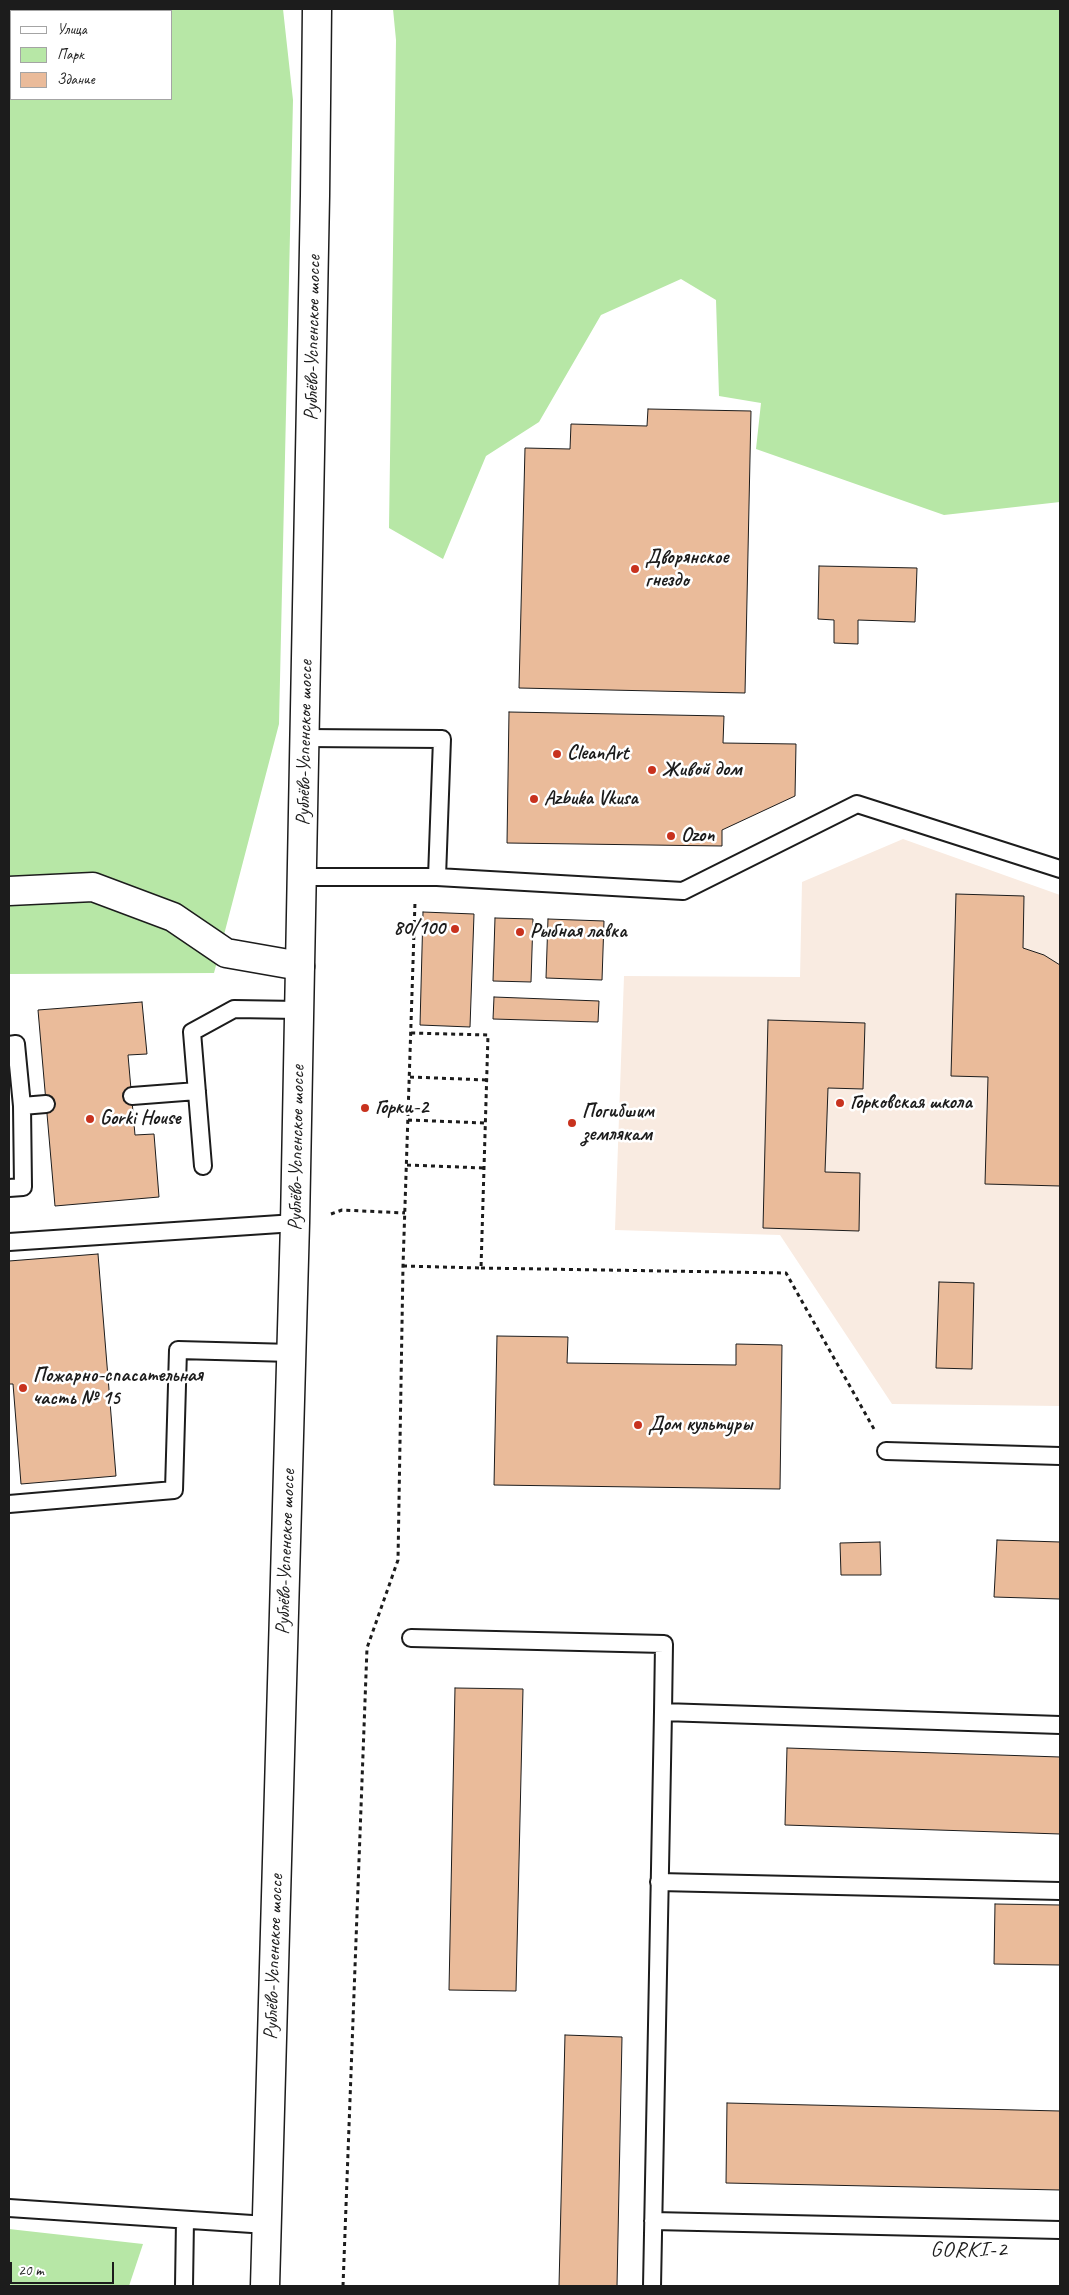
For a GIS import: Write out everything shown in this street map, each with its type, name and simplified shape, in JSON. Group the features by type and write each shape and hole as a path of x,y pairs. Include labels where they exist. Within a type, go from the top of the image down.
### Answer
{"main road":[{"name":"Рублёво-Успенское шоссе","path":"265,2286 295,1223 317,9"},
{"path":"9,890 93,887 173,917 226,954 300,966"}],"lane":[{"path":"305,738 442,739 438,877"},
{"path":"302,877 415,876 683,891 857,804 1060,869"},
{"path":"203,1166 192,1032 234,1009 299,1010"},
{"path":"9,1044 16,1044 22,1106 23,1188 9,1188"},
{"path":"132,1096 197,1091"},
{"path":"22,1106 46,1104"},
{"path":"9,1242 295,1223"},
{"path":"9,1504 174,1490 178,1350 292,1353"},
{"path":"886,1451 1060,1456"},
{"path":"411,1638 664,1644 652,2286"},
{"path":"663,1712 1060,1725"},
{"path":"659,1882 1060,1891"},
{"path":"9,2208 266,2225"},
{"path":"184,2286 186,2220"},
{"path":"653,2221 1060,2230"}],"path":[{"path":"343,2286 367,1648 398,1560 403,1266 415,876"},
{"path":"411,1033 488,1035 481,1268"},
{"path":"410,1077 487,1080"},
{"path":"408,1120 486,1123"},
{"path":"407,1165 484,1168"},
{"path":"331,1214 342,1210 405,1213"},
{"path":"403,1266 786,1273 886,1451"}],"shaded area":[{"name":"Горковская школа","path":"903,839 1060,895 1060,1406 892,1404 780,1235 615,1230 624,976 800,977 802,882"}],"green space":[{"path":"9,9 283,9 293,100 279,724 214,973 9,974"},
{"path":"393,9 1060,9 1060,502 944,515 756,449 761,403 719,396 716,300 681,279 601,315 539,422 486,456 443,559 389,528 396,40"},
{"path":"9,2229 143,2244 129,2286 9,2286"}],"building":[{"name":"Дворянское гнездо","path":"648,409 751,411 745,693 519,688 525,448 570,449 571,424 647,426"},
{"path":"819,566 917,568 915,622 858,620 858,644 834,643 834,620 818,619"},
{"name":"Живой дом","path":"509,712 724,716 723,743 796,744 795,796 722,830 722,846 507,843"},
{"path":"956,894 1024,896 1023,948 1044,955 1060,965 1060,1186 985,1184 988,1077 951,1076"},
{"path":"423,912 474,914 470,1027 420,1025"},
{"path":"495,918 533,919 531,982 493,981"},
{"path":"548,919 604,921 602,980 546,978"},
{"path":"494,997 599,1001 598,1022 493,1019"},
{"name":"Gorki House","path":"142,1002 147,1054 128,1055 135,1135 154,1134 159,1197 55,1206 38,1010"},
{"path":"768,1020 865,1023 863,1089 828,1088 825,1172 860,1173 859,1231 763,1228"},
{"path":"98,1254 116,1476 21,1484 13,1384 9,1384 9,1261"},
{"path":"939,1282 974,1283 972,1369 936,1368"},
{"name":"Дом культуры","path":"497,1336 568,1337 567,1363 736,1365 736,1344 782,1345 780,1489 494,1485"},
{"path":"997,1540 1060,1542 1060,1599 994,1597"},
{"path":"880,1542 881,1575 841,1575 840,1543"},
{"path":"455,1688 523,1689 516,1991 449,1990"},
{"path":"787,1748 1060,1757 1060,1834 785,1825"},
{"path":"995,1904 1060,1905 1060,1965 994,1964"},
{"path":"565,2035 622,2037 617,2286 559,2286"},
{"path":"727,2103 1060,2111 1060,2190 726,2183"}],"place":[{"name":"Дворянское гнездо","path":"635,569"},
{"name":"CleanArt","path":"557,754"},
{"name":"Живой дом","path":"652,770"},
{"name":"Azbuka Vkusa","path":"534,799"},
{"name":"Ozon","path":"671,836"},
{"name":"80/100","path":"455,929"},
{"name":"Рыбная лавка","path":"520,932"},
{"name":"Горковская школа","path":"840,1103"},
{"name":"Горки-2","path":"365,1108"},
{"name":"Gorki House","path":"90,1119"},
{"name":"Погибшим землякам","path":"572,1123"},
{"name":"Пожарно-спасательная часть № 15","path":"23,1388"},
{"name":"Дом культуры","path":"638,1425"}],"district":[{"name":"GORKI-2","path":"969,2250"}]}
